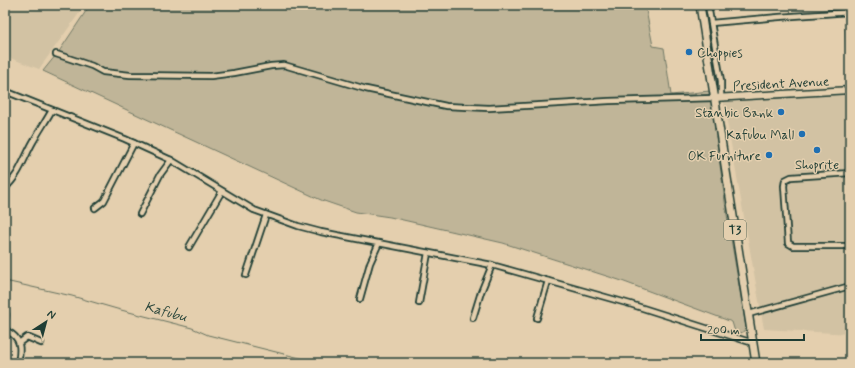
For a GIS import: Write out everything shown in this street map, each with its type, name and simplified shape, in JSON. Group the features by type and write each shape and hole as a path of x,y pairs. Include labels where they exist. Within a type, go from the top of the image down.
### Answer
{"highway":[{"name":"T3","path":"700,5 717,98 756,363"}],"main road":[{"name":"President Avenue","path":"717,98 850,90"}],"street":[{"path":"56,54 92,66 103,72 130,75 211,76 284,65 366,89 457,108 489,108 717,98 721,81 708,5"},
{"path":"711,23 849,12 850,48"},
{"path":"5,91 134,143 171,160 266,216 321,232 492,265 630,304 753,343"},
{"path":"5,188 24,161 52,110"},
{"path":"95,208 104,201 134,143"},
{"path":"140,214 160,175 171,160"},
{"path":"850,174 791,177 785,180 784,183 788,243 793,246 850,246"},
{"path":"189,247 222,191"},
{"path":"246,275 266,216"},
{"path":"360,299 370,263 379,243"},
{"path":"418,303 428,253"},
{"path":"473,318 481,292 492,265"},
{"path":"537,318 548,281"},
{"path":"749,314 850,286"},
{"path":"6,331 11,333 19,343 18,363"},
{"path":"19,343 27,337 41,343"}],"shaded area":[{"path":"5,5 85,5 39,69 5,56"},
{"path":"90,5 645,5 653,46 664,48 671,95 710,91 726,209 746,327 745,331 736,335 732,322 619,280 503,243 390,217 356,212 321,200 43,71 60,50"},
{"path":"850,92 850,334 764,329 723,99"}],"waterway":[{"name":"Kafubu","path":"5,281 72,296 192,328 208,335 320,363"}],"place":[{"name":"Choppies","path":"689,52"},
{"name":"Stanbic Bank","path":"781,112"},
{"name":"Kafubu Mall","path":"802,134"},
{"name":"Shoprite","path":"817,150"},
{"name":"OK Furniture","path":"769,155"}]}
